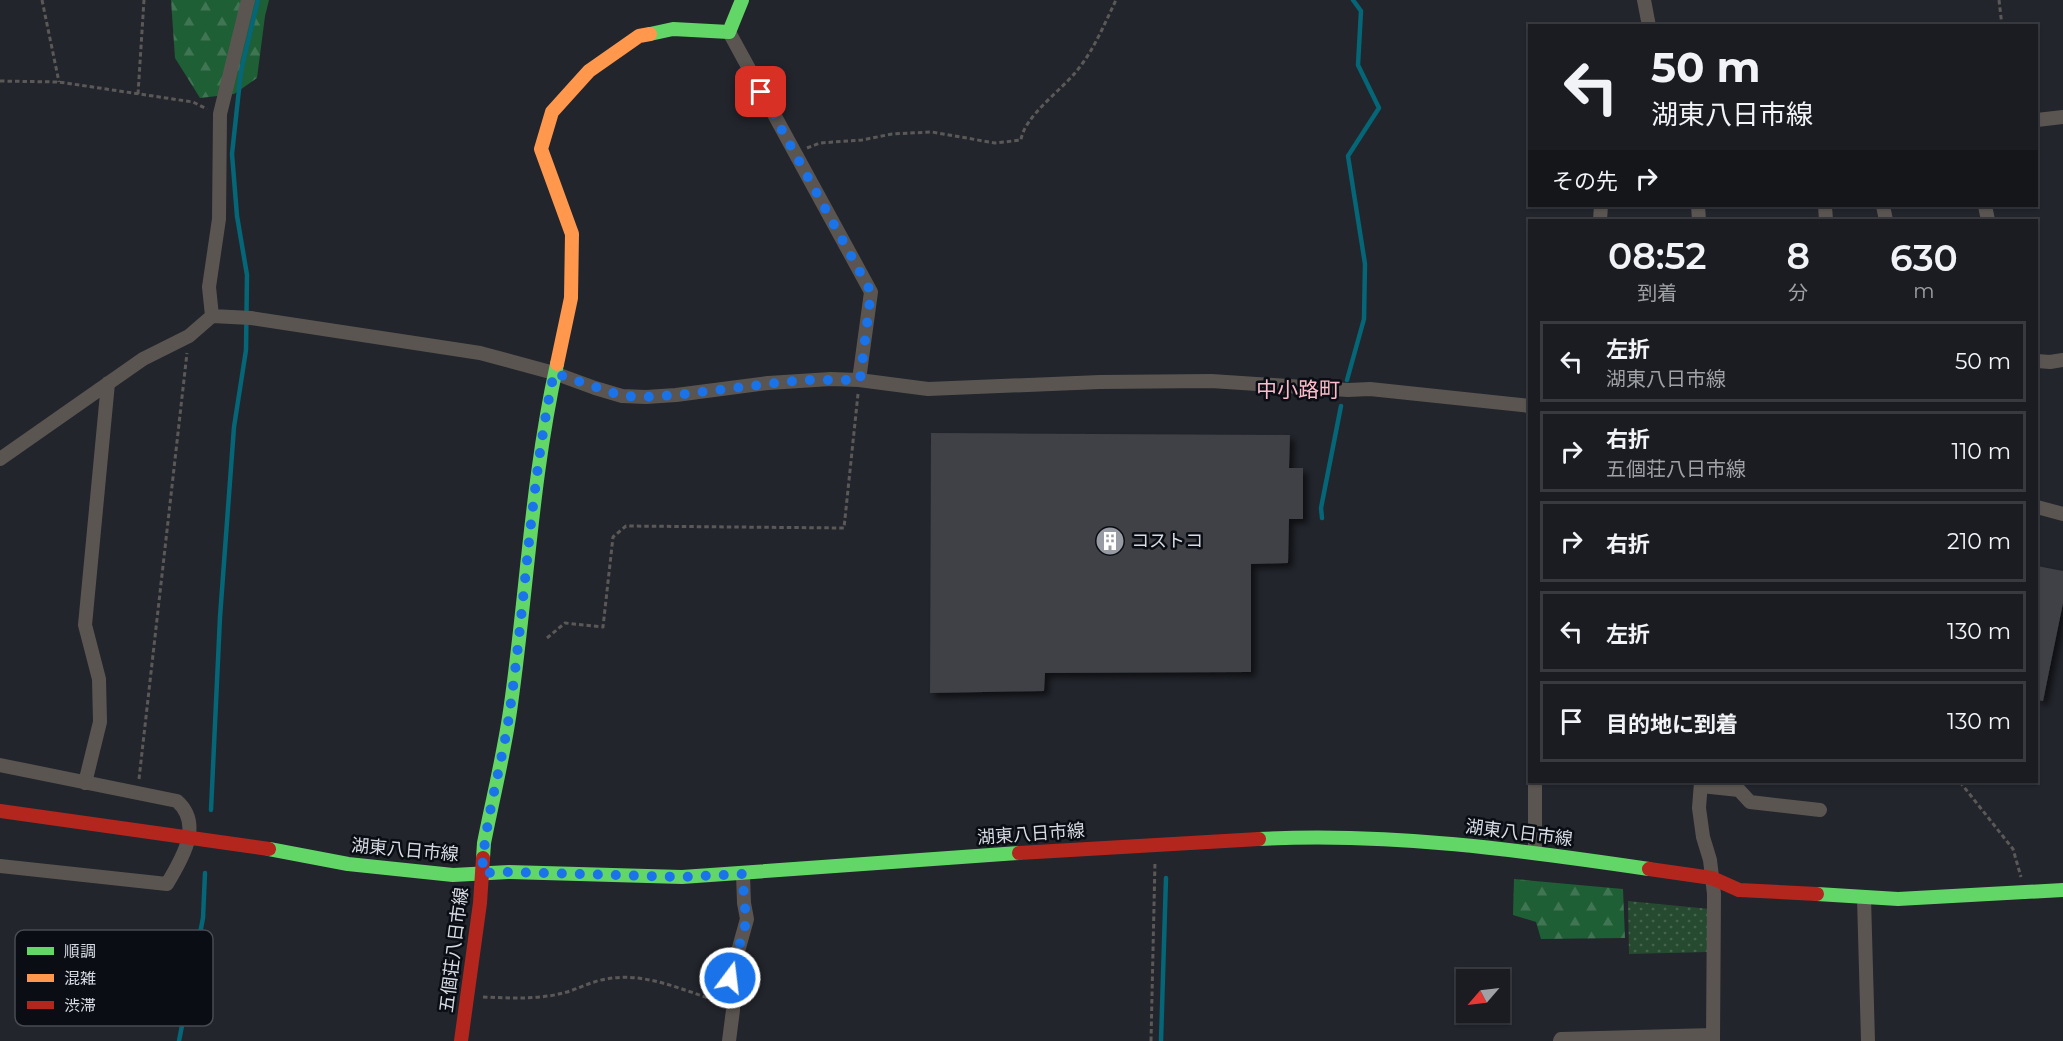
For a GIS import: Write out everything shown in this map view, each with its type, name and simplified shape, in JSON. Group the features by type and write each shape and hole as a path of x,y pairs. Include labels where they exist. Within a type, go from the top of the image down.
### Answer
{"main road":[{"path":"729,32 742,0"},
{"name":"五個荘八日市線","path":"461,1041 482,873 483,843 511,705 539,461 554,373 571,298 572,234 541,148 552,112 589,71 639,36 673,29 729,32"},
{"name":"湖東八日市線","path":"0,811 296,853 348,864 453,875 509,872 682,877 1155,844 1300,837 1394,838 1535,852 1712,878 1739,890 1898,900 2063,890"}],"street":[{"path":"212,316 208,286 219,219 220,114 248,0"},
{"path":"1644,0 1649,24"},
{"path":"729,32 871,292 859,387"},
{"path":"2038,120 2063,117"},
{"path":"0,459 143,359 189,336 212,316 251,318 480,353 554,373 622,396 676,395 802,380 859,387 928,389 1100,382 1211,381 1370,390 1528,406"},
{"path":"2038,361 2063,360"},
{"path":"85,783 100,722 99,679 85,626 108,382"},
{"path":"2038,507 2063,514"},
{"path":"0,765 177,801 185,808 190,839 184,855 167,884 0,866"},
{"path":"1535,783 1535,852"},
{"path":"1560,1041 1561,1039 1713,1038 1714,894 1699,808 1701,784 1739,790 1750,802 1820,810"},
{"path":"729,1041 733,1006 725,998 747,919 743,874"},
{"path":"1864,898 1868,1041"}],"path":[{"path":"42,0 59,82"},
{"path":"138,94 144,0"},
{"path":"794,152 820,143 862,140 892,134 932,132 995,143 1021,140 1022,133 1041,108 1076,72 1100,34 1116,0"},
{"path":"2000,0 2002,24"},
{"path":"0,81 59,82 193,102 220,114"},
{"path":"138,793 189,336"},
{"path":"547,638 565,623 603,627 613,537 626,526 844,528 859,387"},
{"path":"1961,783 2013,849 2023,883"},
{"path":"1151,1041 1155,844"},
{"path":"467,996 527,999 565,993 607,979 639,978 666,984 733,1006"}],"green space":[{"path":"171,0 269,0 257,78 234,94 200,98 175,58"},
{"path":"1514,879 1623,889 1625,938 1541,939 1536,922 1513,915"},
{"path":"1628,901 1710,909 1709,952 1629,954"}],"building":[{"name":"コストコ","path":"931,433 1290,435 1289,468 1303,468 1303,519 1289,519 1288,563 1251,564 1251,672 1045,673 1044,691 930,693"},
{"path":"2038,566 2063,571 2063,603 2043,701 2038,700"}],"waterway":[{"path":"211,810 220,617 234,427 246,350 247,275 237,216 232,154 241,71 258,0"},
{"path":"1347,380 1364,319 1365,264 1348,156 1379,108 1358,65 1361,11 1353,0"},
{"path":"1322,518 1321,508 1341,406"},
{"path":"201,930 205,873"},
{"path":"1161,1041 1166,878"},
{"path":"179,1041 182,1026"}],"traffic: fast":[{"path":"650,34 673,29 729,32 742,0"},
{"path":"483,858 517,661 536,491 557,364"},
{"path":"1259,839 1406,840 1503,849 1649,869"},
{"path":"269,849 348,864 453,875 509,872 682,877 1019,853"},
{"path":"1817,894 1898,899 2063,890"}],"traffic: slow":[{"path":"557,364 571,298 572,234 541,149 552,112 589,71 639,36 650,34"}],"traffic: jam":[{"path":"0,811 269,849"},
{"path":"1019,853 1259,839"},
{"path":"461,1041 480,903 483,858"},
{"path":"1649,869 1712,878 1739,890 1817,894"}],"place":[{"name":"コストコ","path":"1110,541"}],"district":[{"name":"中小路町","path":"1298,389"}],"route":[{"path":"730,978 747,919 743,874 682,877 482,873 483,843 511,705 539,461 554,373 622,396 646,397 802,380 860,380 871,292 761,92"}]}
